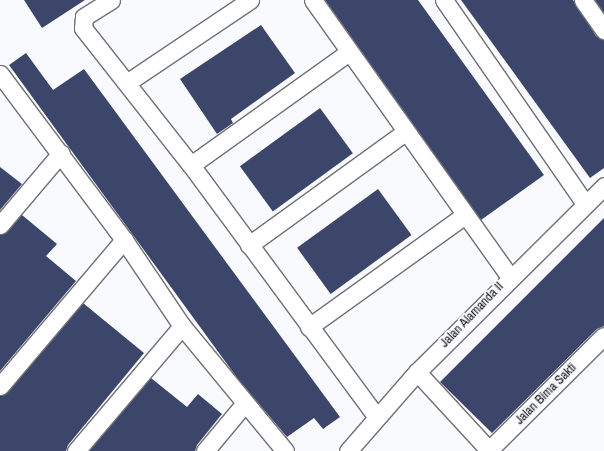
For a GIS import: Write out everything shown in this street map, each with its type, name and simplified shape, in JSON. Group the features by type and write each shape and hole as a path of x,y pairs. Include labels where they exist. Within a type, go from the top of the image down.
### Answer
{"street":[{"path":"111,0 84,17 83,28 128,82 191,165 309,327 377,417"},
{"path":"128,82 250,0"},
{"path":"313,0 348,52 510,277"},
{"path":"444,0 585,204"},
{"path":"583,0 604,30"},
{"path":"191,165 348,52"},
{"path":"1,79 61,153 124,240 182,326 285,451"},
{"path":"249,245 405,132"},
{"path":"0,225 61,153"},
{"name":"Jalan Alamanda II","path":"348,451 417,372 510,277 604,186"},
{"path":"309,327 465,215"},
{"path":"0,386 124,240"},
{"path":"76,451 182,326"},
{"name":"Jalan Bima Sakti","path":"489,451 604,336"},
{"path":"417,372 489,451"},
{"path":"205,451 245,403"}],"building":[{"path":"24,0 85,0 42,28"},
{"path":"325,0 418,0 544,175 481,220"},
{"path":"461,0 573,0 596,36 604,40 604,168 590,178"},
{"path":"595,0 604,0 604,13"},
{"path":"261,25 295,73 231,119 233,123 217,134 180,79"},
{"path":"26,53 53,90 84,69 340,417 323,429 314,418 287,437 238,379 9,65"},
{"path":"320,108 353,153 273,211 240,166"},
{"path":"0,167 22,184 0,210"},
{"path":"378,189 412,235 331,294 297,248"},
{"path":"22,215 57,244 46,256 76,281 0,371 0,235 7,232"},
{"path":"604,218 604,326 597,329 492,433 440,382"},
{"path":"83,303 144,353 68,445 66,451 0,451 0,396 8,392"},
{"path":"151,378 187,407 198,394 222,414 197,445 195,451 89,451"}]}
